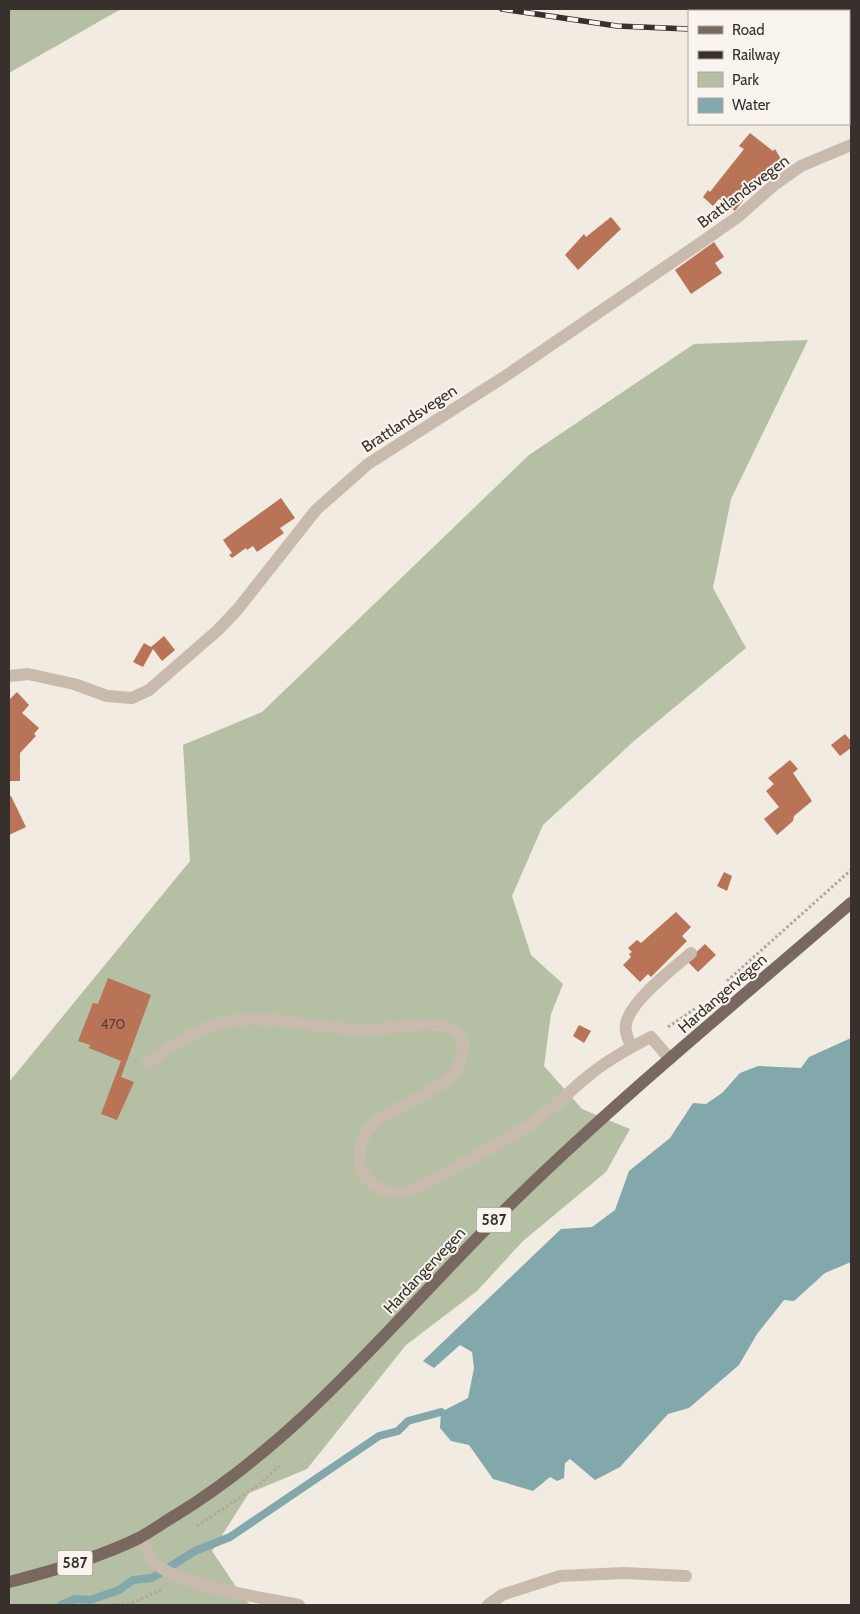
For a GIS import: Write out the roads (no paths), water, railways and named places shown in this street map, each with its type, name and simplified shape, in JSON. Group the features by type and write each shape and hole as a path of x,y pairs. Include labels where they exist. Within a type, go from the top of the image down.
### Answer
{"main road":[{"name":"Hardangervegen","path":"9,1582 58,1569 139,1537 214,1491 274,1443 353,1368 515,1200 616,1106 851,903"}],"street":[{"name":"Brattlandsvegen","path":"9,676 28,674 74,684 107,696 132,698 149,690 218,630 237,610 316,510 368,464 510,373 696,246 739,216 774,185 801,166 851,145"},
{"path":"632,1047 626,1024 631,1011 643,997 690,953"},
{"path":"147,1063 187,1036 220,1023 259,1018 370,1030 423,1025 438,1025 451,1029 463,1042 463,1060 458,1070 434,1088 388,1113 376,1123 359,1148 360,1165 365,1177 375,1186 386,1191 400,1192 421,1186 514,1134 546,1113 588,1076 651,1037 670,1059"},
{"path":"139,1537 158,1565 172,1574 206,1586 299,1605"},
{"path":"488,1605 502,1596 560,1576 624,1573 686,1576"}],"water":[{"path":"851,1038 851,1262 825,1273 794,1301 784,1300 757,1334 739,1365 689,1408 668,1414 620,1467 595,1480 570,1459 565,1463 564,1478 557,1481 550,1477 533,1491 493,1479 469,1445 451,1441 440,1428 441,1412 468,1398 474,1368 472,1352 460,1345 434,1368 423,1361 561,1229 592,1227 615,1210 629,1171 670,1138 693,1103 706,1104 722,1093 740,1073 758,1066 801,1068 809,1057"}],"waterway":[{"path":"61,1605 75,1599 90,1600 119,1590 133,1580 152,1578 195,1551 230,1537 379,1436 398,1431 408,1421 441,1412"}],"railway":[{"path":"502,9 617,26 688,29"}]}
